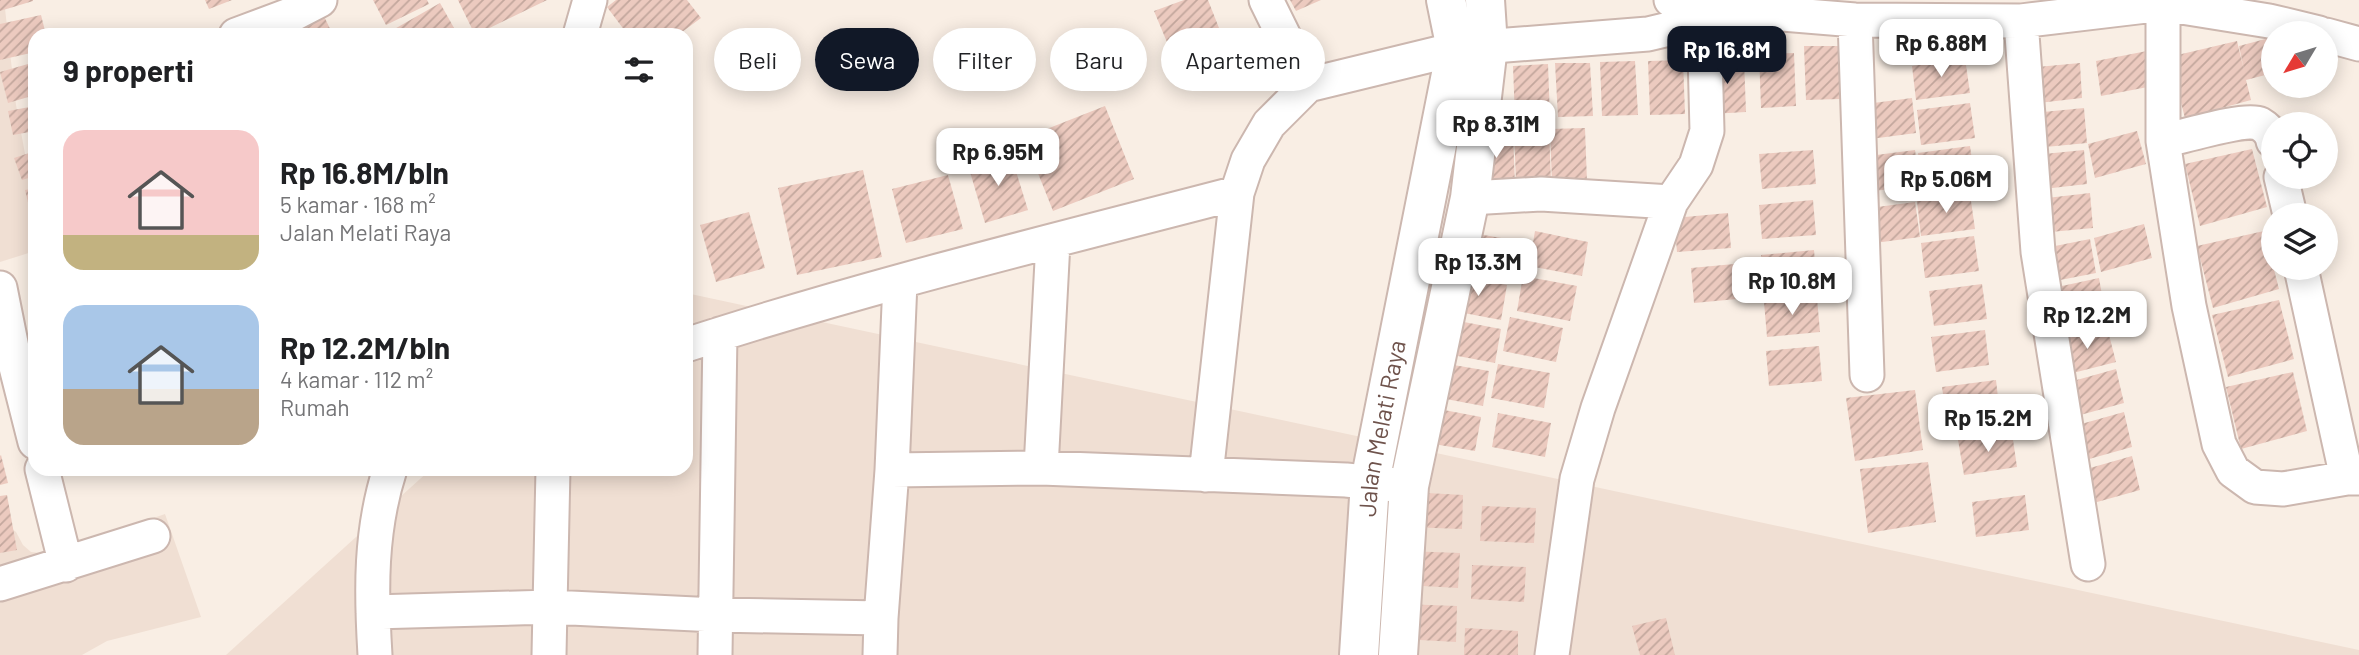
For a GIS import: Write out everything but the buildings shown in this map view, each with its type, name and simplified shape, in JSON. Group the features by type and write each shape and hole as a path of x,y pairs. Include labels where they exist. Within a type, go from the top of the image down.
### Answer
{"street":[{"path":"582,28 590,0"},
{"path":"1266,0 1280,28"},
{"name":"Jalan Melati Raya","path":"1398,655 1409,486 1470,198 1472,48 1446,0"},
{"name":"Jalan Melati Raya","path":"1359,655 1370,482 1485,0"},
{"path":"1671,0 1745,11 1855,20 2021,21 2163,4 2269,21"},
{"path":"251,28 301,4"},
{"path":"2163,4 2163,141 2189,306 2218,444 2233,471 2255,487 2283,489 2353,478 2304,280"},
{"path":"1325,81 1472,48 1648,34 1745,11"},
{"path":"1855,20 1867,375"},
{"path":"2021,21 2039,252 2088,564"},
{"path":"1552,655 1577,479 1598,408 1671,201 1696,165 1707,131 1704,53 1699,22"},
{"path":"2338,38 2359,44"},
{"path":"1206,475 1237,193 1248,160 1269,124 1302,91"},
{"path":"2163,141 2245,122 2261,126"},
{"path":"693,343 900,282 1237,193"},
{"path":"1470,198 1541,194 1671,201"},
{"path":"1041,468 1053,242"},
{"path":"880,655 900,282"},
{"path":"0,288 28,414"},
{"path":"715,655 720,334"},
{"path":"892,470 1041,468 1409,486"},
{"path":"44,476 66,565"},
{"path":"376,655 373,546 388,476"},
{"path":"549,655 553,476"},
{"path":"0,584 153,536"},
{"path":"373,612 550,607 716,615 881,618"}],"shaded area":[{"path":"0,0 4,0 16,105 28,170 28,253 0,262"},
{"path":"693,294 2359,650 2359,655 226,655 423,476 693,476"},
{"path":"165,514 201,617 107,641 82,655 0,655 0,519 16,532 23,545 31,552 50,554"}]}
